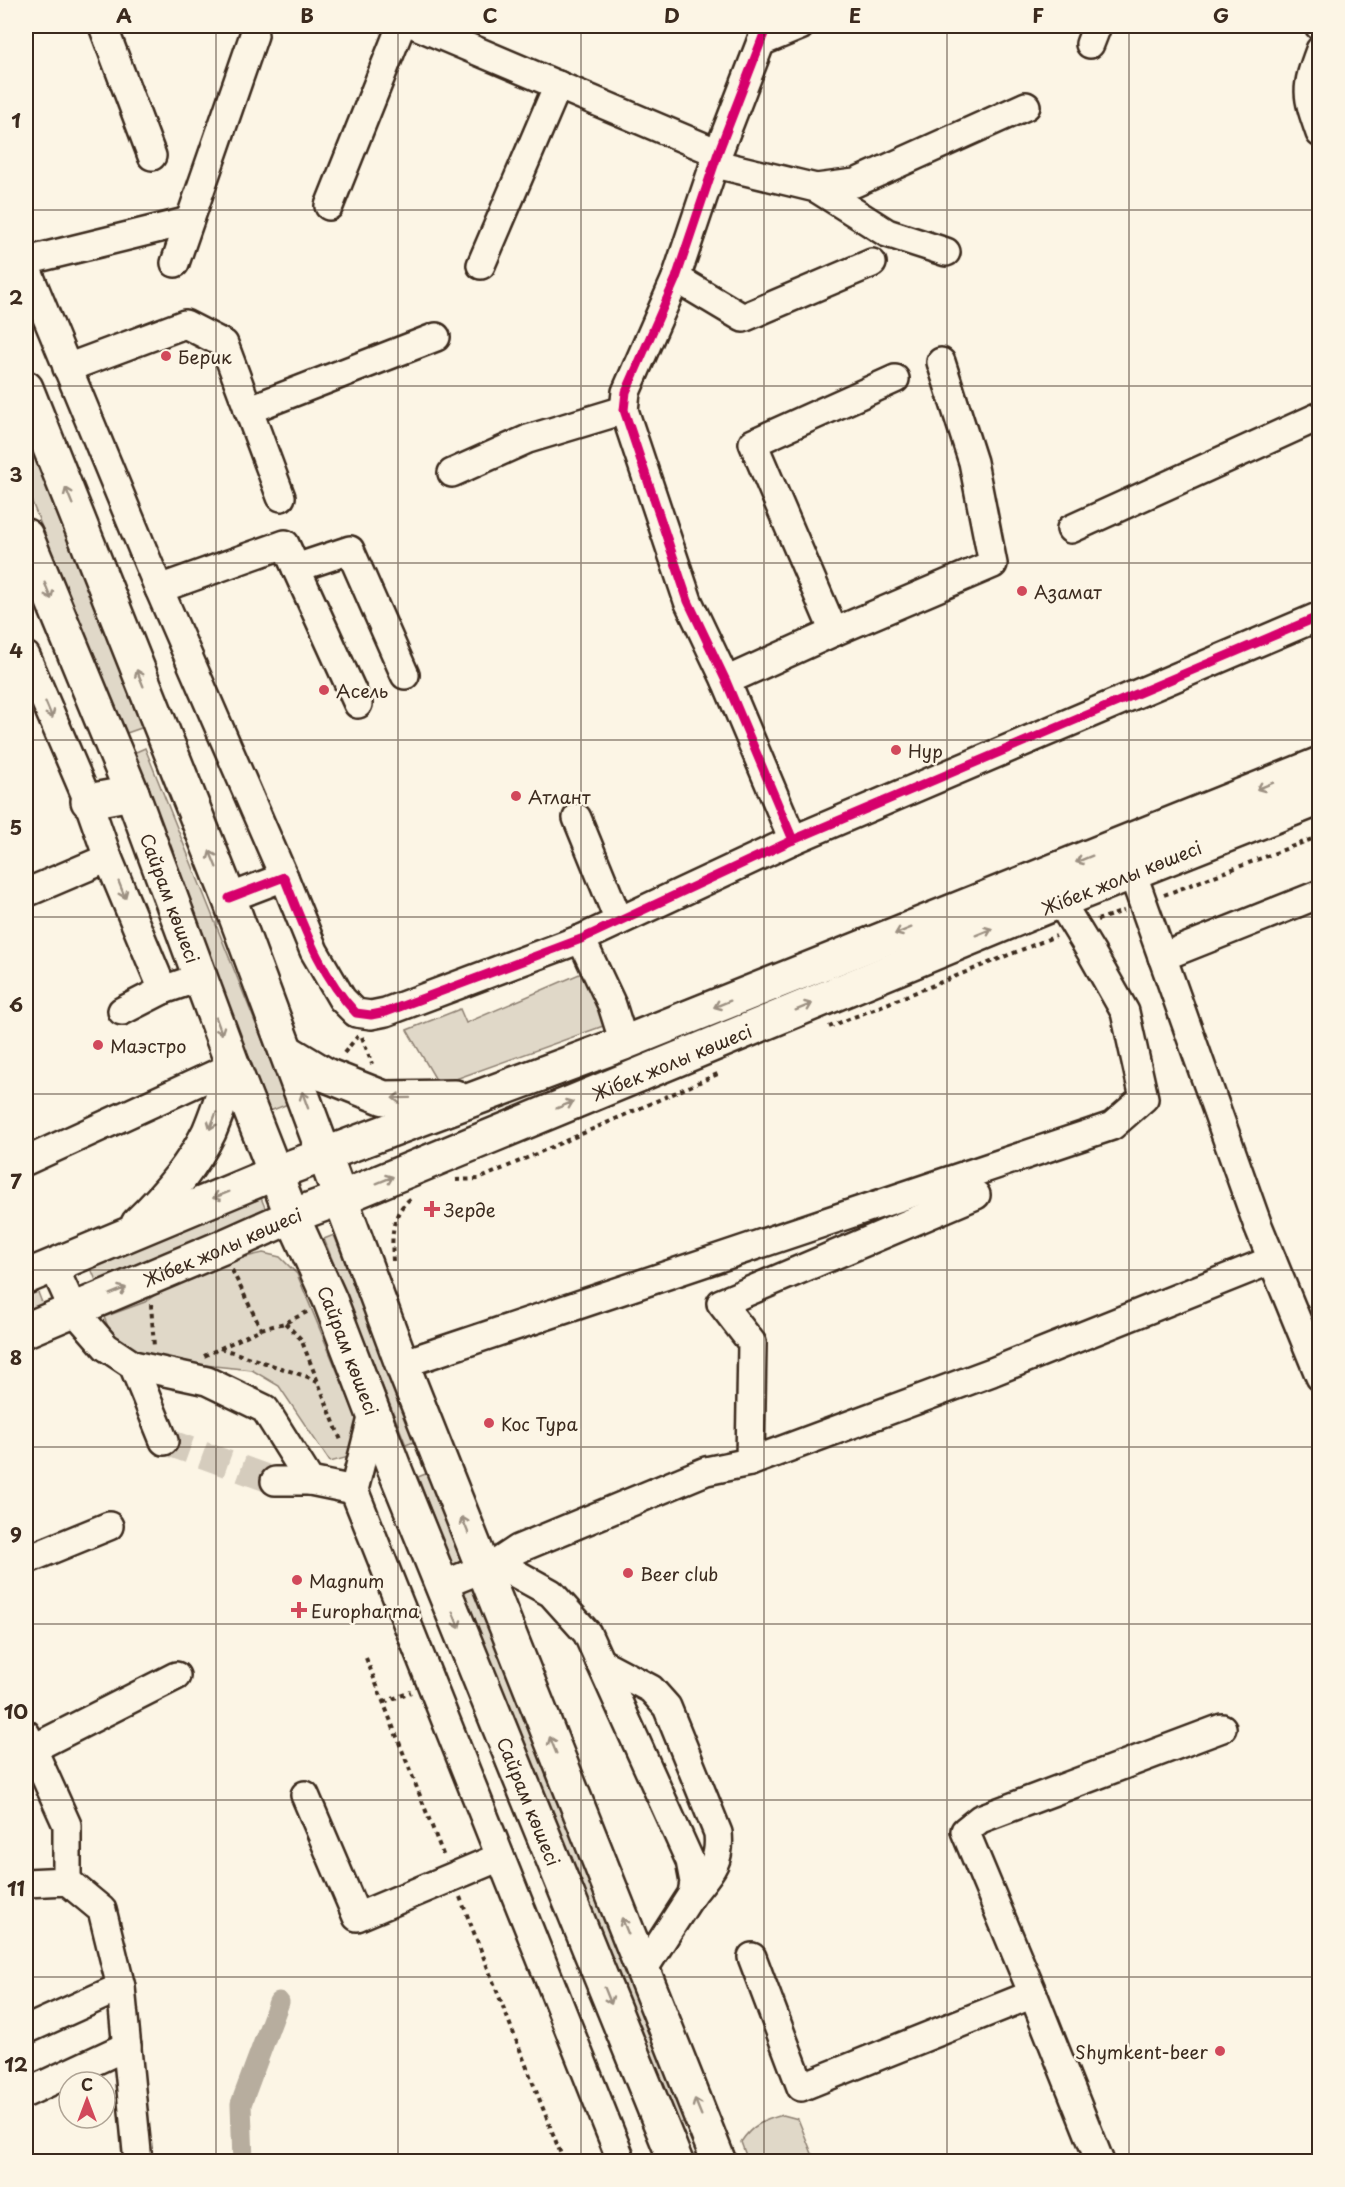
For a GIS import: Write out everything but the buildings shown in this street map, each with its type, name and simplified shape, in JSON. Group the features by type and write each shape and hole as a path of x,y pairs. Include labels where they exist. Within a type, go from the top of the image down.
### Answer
{"main road":[{"path":"26,388 229,898 436,1452 490,1565 643,1970 719,2162"},
{"name":"Сайрам көшесі","path":"26,536 132,793 233,1066 292,1216 330,1300 395,1470 676,2162"},
{"path":"112,748 160,729"},
{"name":"Жібек жолы көшесі","path":"39,1271 275,1173 624,1043 1320,764"},
{"path":"88,801 132,793"},
{"name":"Жібек жолы көшесі","path":"26,1330 292,1216 1068,914 1132,872 1320,798"},
{"path":"286,1051 326,1075 384,1098 481,1096"},
{"path":"128,1234 160,1203 188,1167 208,1132 233,1066"},
{"path":"395,1470 436,1452"}],"street":[{"path":"103,26 152,156"},
{"path":"328,206 400,26"},
{"path":"418,26 558,85 717,158 816,188 887,233 946,252"},
{"path":"793,840 726,681 688,602 624,410 626,392 676,278 717,158 764,34 800,26"},
{"path":"175,263 254,35"},
{"path":"1320,50 1309,79 1308,99 1320,133"},
{"path":"481,265 558,85"},
{"path":"816,188 855,183 1026,106"},
{"path":"26,261 189,221"},
{"path":"676,278 743,318 872,263"},
{"path":"26,267 159,588 314,951 342,999 356,1013 371,1015 386,1012 581,939 793,840 1320,616"},
{"path":"67,368 185,324 224,344 281,497"},
{"path":"249,410 436,337"},
{"path":"726,681 993,564 973,462 941,362"},
{"path":"834,632 753,443 895,379"},
{"path":"452,473 528,439 624,410"},
{"path":"1071,530 1320,416"},
{"path":"159,588 285,544 358,704"},
{"path":"296,568 350,550 405,675"},
{"path":"26,656 88,801 108,858 163,990"},
{"path":"577,818 619,921"},
{"path":"26,893 108,858"},
{"path":"1132,872 1257,1223 1320,1377"},
{"path":"229,898 284,877"},
{"path":"1162,957 1320,894"},
{"path":"402,1364 1112,1126 1144,1098 1125,1012 1068,914"},
{"path":"581,939 612,1005 624,1043"},
{"path":"122,1011 163,990 201,977"},
{"path":"26,1161 233,1066"},
{"path":"750,1462 752,1343 721,1303 976,1195"},
{"path":"442,1585 490,1565 518,1549 706,1471 750,1462 992,1372 1272,1260"},
{"path":"39,1271 106,1347 207,1381 266,1409 310,1481"},
{"path":"144,1360 164,1441"},
{"path":"373,1414 354,1490 622,2162"},
{"path":"275,1481 310,1481 354,1490"},
{"path":"26,1560 109,1526"},
{"path":"490,1565 551,1593 587,1633 690,1860 694,1882 692,1894"},
{"path":"600,1662 651,1689 667,1707 718,1833 720,1851 712,1870 692,1894 643,1970"},
{"path":"67,1881 67,1825 29,1742 176,1676"},
{"path":"1100,2162 965,1831 980,1819 1222,1728"},
{"path":"305,1795 357,1917 500,1857"},
{"path":"26,1883 67,1881 102,1910 121,1987 138,2162"},
{"path":"752,1957 801,2086 1033,1994"},
{"path":"26,2030 121,1987"},
{"path":"26,2093 127,2046"}],"path":[{"path":"822,1030 1068,914 1143,904 1320,836"},
{"path":"454,1180 479,1179 723,1071"},
{"path":"222,1273 232,1269"},
{"path":"144,1360 152,1303"},
{"path":"285,1323 302,1339 345,1452"},
{"path":"219,1347 308,1377 318,1383"},
{"path":"366,1658 564,2162"}],"shaded area":[{"path":"26,431 144,727 124,734 26,487"},
{"path":"145,748 288,1104 270,1111 127,756"},
{"path":"584,972 606,1025 439,1085 407,1030 460,1009 466,1023"},
{"path":"259,1193 266,1210 97,1283 90,1266"},
{"path":"334,1235 416,1441 406,1445 324,1239"},
{"path":"263,1253 280,1257 297,1274 359,1424 349,1457 330,1462 279,1386 252,1370 166,1361 138,1353 113,1338 104,1317 145,1302 166,1287 233,1260"},
{"path":"37,1290 43,1305 26,1313 26,1295"},
{"path":"428,1473 462,1561 452,1565 418,1477"},
{"path":"473,1586 686,2121 676,2125 463,1590"},
{"path":"783,2115 798,2119 815,2161 748,2161 741,2142 745,2136 759,2124"}],"waterway":[{"path":"243,2162 241,2104 279,2002"}],"tunnel":[{"path":"164,1441 275,1481"}],"cycle path":[{"path":"767,26 718,153 676,278 626,392 624,410 688,601 726,681 793,840"},
{"path":"229,898 284,877 322,966 343,998 356,1013 371,1015 386,1012 581,939 793,840 1320,616"}],"place":[{"name":"Берик","path":"166,356"},
{"name":"Азамат","path":"1022,591"},
{"name":"Асель","path":"324,690"},
{"name":"Нур","path":"896,750"},
{"name":"Атлант","path":"516,796"},
{"name":"Маэстро","path":"98,1045"},
{"name":"Зерде","path":"432,1209"},
{"name":"Кос Тура","path":"489,1423"},
{"name":"Beer club","path":"628,1573"},
{"name":"Magnum","path":"297,1580"},
{"name":"Europharma","path":"299,1610"},
{"name":"Shymkent-beer","path":"1220,2051"}]}
